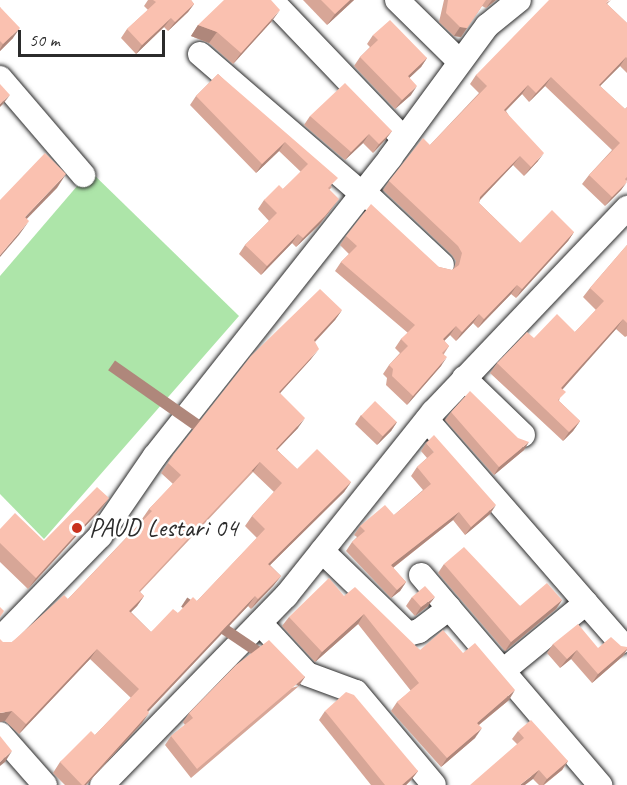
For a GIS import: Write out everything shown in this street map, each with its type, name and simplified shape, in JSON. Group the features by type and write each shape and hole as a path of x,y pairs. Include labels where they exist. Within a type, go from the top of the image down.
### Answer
{"street":[{"path":"271,0 404,139"},
{"path":"397,0 460,62"},
{"path":"0,639 100,536 156,456 404,139 487,26 518,0"},
{"path":"200,54 362,192 442,265"},
{"path":"0,78 83,175"},
{"path":"102,785 260,623 464,378 627,207"},
{"path":"464,378 523,435"},
{"path":"427,420 620,642"},
{"path":"322,551 408,634 416,633 449,608"},
{"path":"421,575 600,785"},
{"path":"503,671 586,603"},
{"path":"260,623 307,674 356,692 434,785"},
{"path":"0,734 45,785"}],"green space":[{"path":"90,171 239,316 44,539 0,494 0,276"}],"building":[{"path":"153,0 191,0 194,4 175,22 171,18 142,45 127,29 156,2"},
{"path":"224,0 271,0 280,10 241,53 217,32 198,25"},
{"path":"321,0 350,0 335,14"},
{"path":"448,0 486,0 467,28 460,27 446,13"},
{"path":"549,0 609,0 606,3 627,23 627,58 599,85 625,109 627,107 627,177 625,179 627,182 612,197 589,175 620,143 551,77 536,93 528,85 504,110 544,153 531,167 520,156 480,197 479,203 520,243 552,210 574,232 522,289 517,285 484,319 479,314 462,332 456,326 443,339 449,346 442,353 447,357 413,396 392,376 393,369 389,365 408,346 401,339 415,325 341,262 357,246 346,236 371,204 439,267 452,270 459,265 462,253 458,246 389,181 423,138 430,145 487,86 476,75"},
{"path":"0,7 20,28 3,44 0,41"},
{"path":"390,20 427,58 408,76 417,86 402,100 360,57 378,40 373,35"},
{"path":"218,74 338,178 328,188 339,199 303,238 298,234 267,266 245,245 277,213 264,200 279,185 283,189 308,164 285,142 262,164 196,96"},
{"path":"345,83 392,131 379,144 369,134 351,152 310,116"},
{"path":"0,84 10,95 0,104"},
{"path":"45,153 66,174 25,217 29,221 0,255 0,200"},
{"path":"627,245 627,323 623,319 561,388 566,392 558,400 580,421 569,432 497,363 527,332 534,338 557,314 575,332 604,301 590,288"},
{"path":"320,289 342,310 314,340 319,349 279,392 305,418 276,449 297,469 317,449 351,482 268,564 281,576 258,599 255,596 147,710 149,713 82,785 60,762 91,731 95,735 139,689 97,649 26,724 12,711 0,713 0,639 3,642 12,642 64,595 68,599 152,511 149,509 181,475 168,463 251,356","holes":["260,462 282,483 252,516 265,529 197,601 193,597 178,613 173,609 151,632 129,611 144,596 139,591"]},
{"path":"470,391 518,438 529,442 499,467 451,412"},
{"path":"375,401 397,422 383,436 361,415"},
{"path":"434,435 496,505 471,527 459,512 391,565 406,582 397,590 352,542 365,531 360,526 385,505 394,515 431,484 417,467 434,452 426,443"},
{"path":"97,487 109,498 36,578 0,543 0,529 15,513 44,541"},
{"path":"464,547 520,606 547,583 562,600 511,642 444,564"},
{"path":"329,578 344,596 355,587 420,650 443,630 463,653 475,643 515,690 477,723 482,728 447,758 397,702 419,683 364,614 322,652 289,617"},
{"path":"425,586 435,597 421,607 412,597"},
{"path":"578,624 598,648 611,637 627,649 598,674 577,650 567,659 553,644"},
{"path":"269,640 305,677 197,769 171,736 193,718 189,713 236,665"},
{"path":"346,692 354,695 418,771 402,785 385,785 325,711"},
{"path":"531,720 568,761 547,779 539,770 520,785 470,785 524,738 518,731"},
{"path":"0,736 12,751 0,762"}],"place":[{"name":"PAUD Lestari 04","path":"77,528"}]}
